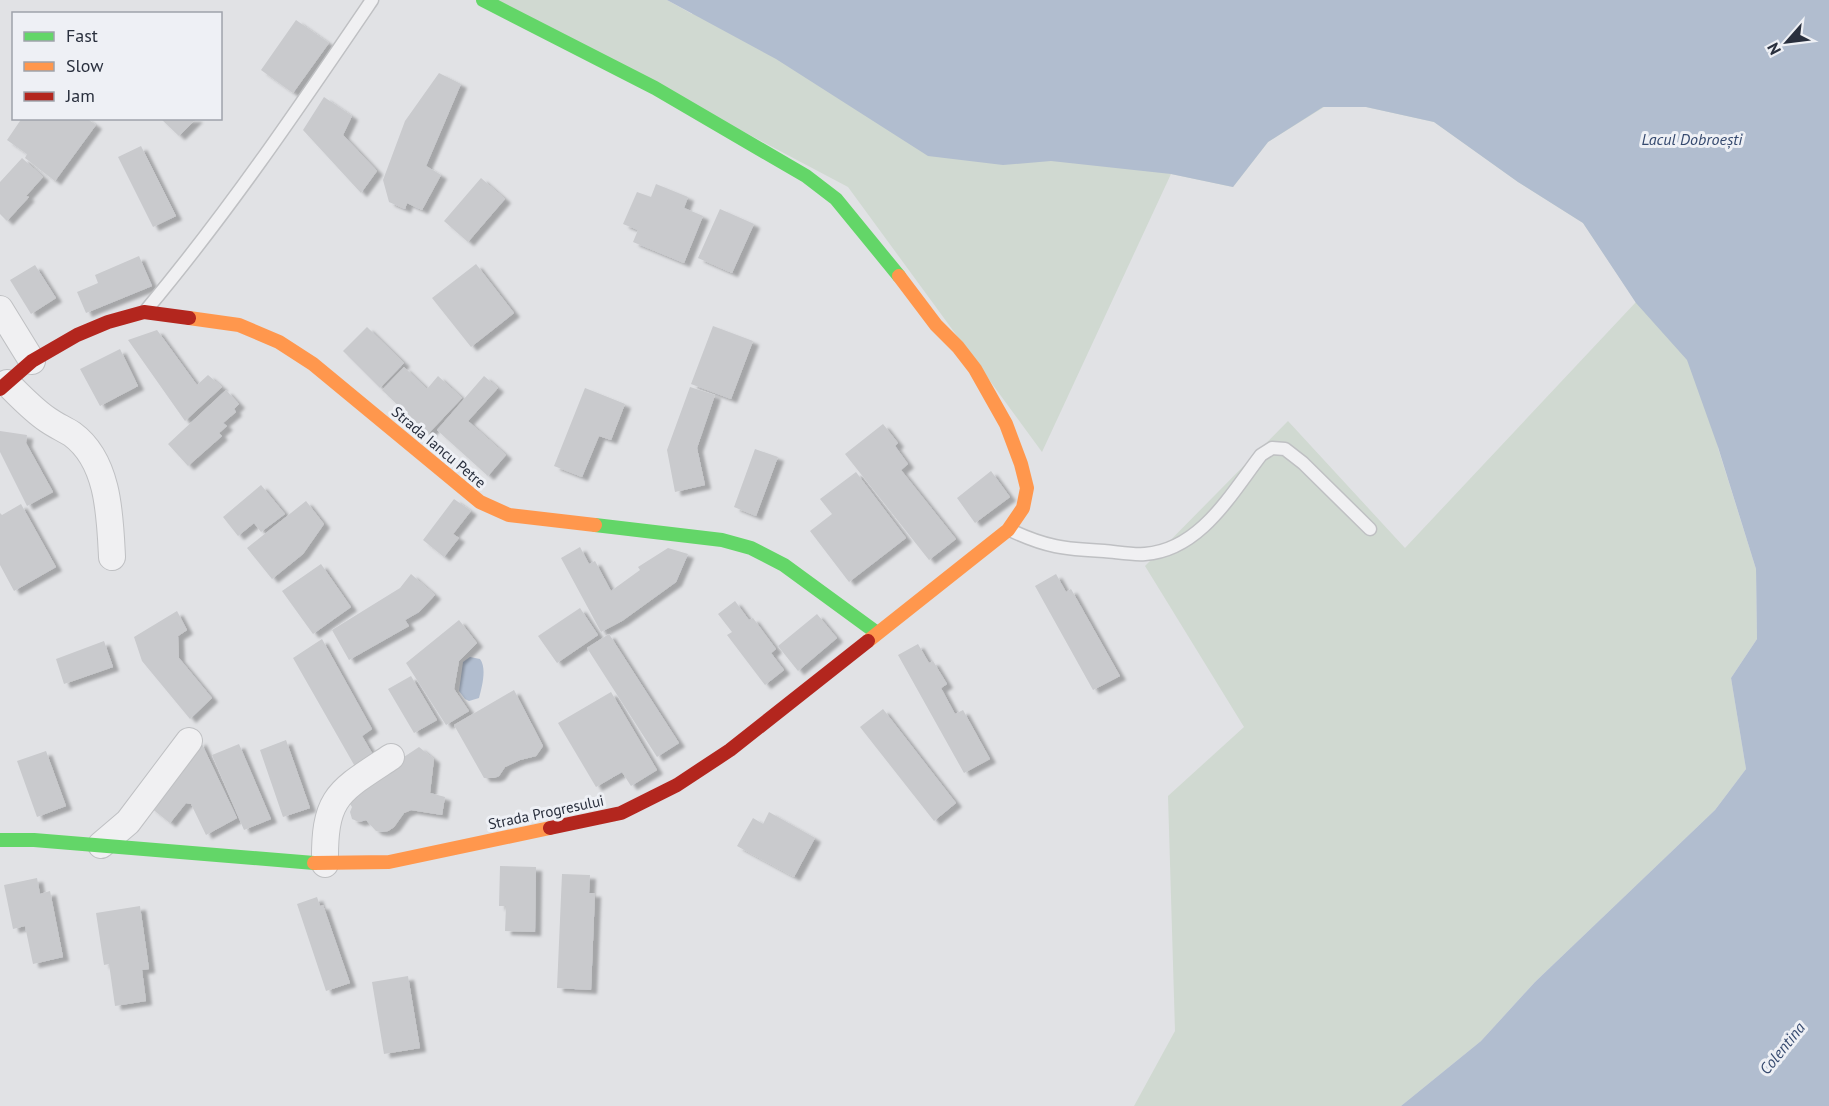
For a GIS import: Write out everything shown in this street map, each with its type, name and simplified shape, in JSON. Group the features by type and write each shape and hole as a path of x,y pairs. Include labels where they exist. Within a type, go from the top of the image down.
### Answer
{"street":[{"path":"483,0 655,88 806,176 836,199 876,246 930,318 958,347 975,369 1006,424 1027,488 1023,508 1008,530"},
{"path":"0,309 32,362"},
{"name":"Strada Iancu Petre","path":"3,386 32,362 77,335 108,322 144,312 239,326 279,342 313,364 480,502 509,516 722,540 751,548 784,565 877,633"},
{"path":"3,386 49,421 73,435 89,452 104,483 109,509 112,557"},
{"name":"Strada Progresului","path":"0,840 34,840 325,864 389,862 621,813 653,800 730,750 1008,530"},
{"path":"101,845 128,822 189,741"},
{"path":"325,864 324,838 328,816 334,802 348,785 391,757"}],"lane":[{"path":"144,312 193,255 268,153 372,0"},
{"path":"1008,530 1038,543 1062,549 1146,554 1174,547 1195,534 1214,517 1261,455 1272,448 1285,449 1304,463 1370,529"}],"shaded area":[{"path":"495,0 667,0 692,14 698,0 1829,0 1709,368 1718,448 1756,569 1757,639 1731,678 1746,769 1715,810 1535,982 1481,1041 1401,1106 1134,1106 1175,1031 1168,796 1244,727 1145,566 1288,421 1405,548 1636,302 1583,223 1518,182 1434,122 1366,107 1324,107 1268,142 1233,187 1171,174 1042,452 848,187"}],"water":[{"name":"Lacul Dobroești","path":"667,0 1829,0 1829,1106 1401,1106 1481,1041 1535,982 1715,810 1746,769 1731,678 1757,639 1756,569 1718,447 1687,360 1636,303 1583,223 1518,182 1434,122 1366,107 1323,107 1268,142 1233,187 1171,174 1051,161 1003,165 928,156 776,59"},
{"path":"470,657 480,659 484,672 479,698 469,701 459,691 463,662"}],"building":[{"path":"296,20 329,43 293,93 261,70"},
{"path":"439,73 461,84 426,166 441,175 422,210 407,203 405,209 389,202 383,180 405,121"},
{"path":"324,97 352,116 343,135 377,171 361,193 303,130"},
{"path":"21,120 89,120 96,125 55,181 25,158 27,154 7,140"},
{"path":"162,120 195,120 179,136"},
{"path":"141,146 176,216 153,227 118,157"},
{"path":"22,158 43,177 26,196 29,197 7,221 0,214 0,182"},
{"path":"481,178 505,199 468,242 444,221"},
{"path":"656,184 688,197 684,208 703,216 684,263 633,242 638,230 623,224 637,192 651,197"},
{"path":"720,209 754,224 732,273 698,258"},
{"path":"139,256 152,286 86,313 77,292 98,283 95,275"},
{"path":"476,264 514,313 471,347 432,298"},
{"path":"35,265 56,298 31,314 10,280"},
{"path":"713,326 753,341 731,399 691,384"},
{"path":"367,327 404,363 380,388 343,351"},
{"path":"157,330 197,385 208,375 222,387 185,421 128,340"},
{"path":"120,349 138,386 100,406 80,369"},
{"path":"404,367 427,389 438,376 462,398 428,434 382,390"},
{"path":"484,376 498,388 468,421 506,455 488,476 437,430"},
{"path":"690,387 715,395 697,448 705,485 675,492 667,450"},
{"path":"585,388 625,404 611,440 599,436 582,477 554,466"},
{"path":"226,390 239,404 234,409 236,412 223,423 227,426 219,433 222,436 188,466 168,444"},
{"path":"883,424 898,443 895,446 908,464 901,470 956,539 929,560 845,454"},
{"path":"0,431 27,435 26,443 53,492 27,506 0,452"},
{"path":"755,449 778,457 756,516 734,507"},
{"path":"991,471 1010,497 975,523 957,498"},
{"path":"856,472 906,538 849,582 810,531 832,514 820,499"},
{"path":"261,485 285,514 261,532 254,523 238,536 223,517"},
{"path":"454,499 471,511 453,534 459,538 444,557 423,540"},
{"path":"306,501 324,524 303,554 272,579 247,548"},
{"path":"21,504 56,567 14,591 0,565 0,513 2,515"},
{"path":"580,547 589,564 595,561 611,591 640,570 638,567 668,548 688,554 676,582 622,621 601,632 561,558"},
{"path":"321,564 351,607 313,634 282,591"},
{"path":"411,574 435,595 419,612 405,620 409,626 349,660 332,630 400,588"},
{"path":"1056,574 1066,592 1071,589 1120,676 1093,690 1035,586"},
{"path":"735,601 749,620 753,618 776,649 771,653 784,670 765,685 727,635 732,632 718,614"},
{"path":"580,608 598,635 557,663 538,636"},
{"path":"177,611 187,630 178,636 179,658 212,698 190,719 142,661 134,637"},
{"path":"817,614 837,638 798,671 778,646"},
{"path":"459,620 477,643 459,661 454,689 469,711 446,725 406,663"},
{"path":"609,634 679,743 657,757 587,648"},
{"path":"322,639 372,729 362,736 375,758 357,770 293,658"},
{"path":"104,641 113,667 64,684 56,659"},
{"path":"918,644 929,663 933,661 947,684 941,688 955,714 963,710 990,759 964,773 898,655"},
{"path":"411,676 437,720 414,733 388,689"},
{"path":"514,690 543,746 536,756 505,767 499,776 484,778 454,725"},
{"path":"611,692 657,770 631,786 622,772 596,787 558,723"},
{"path":"883,709 956,803 934,821 860,727"},
{"path":"200,740 237,818 206,835 191,804 186,803 170,823 150,807"},
{"path":"286,740 310,808 283,817 260,750"},
{"path":"239,744 271,819 244,830 212,755"},
{"path":"419,747 434,759 430,793 445,797 442,815 411,810 404,813 394,827 382,832 376,831 366,820 359,822 352,819 350,812 352,807 345,796"},
{"path":"46,751 66,806 37,817 17,761"},
{"path":"769,812 815,838 794,877 737,846 753,818 763,824"},
{"path":"500,866 536,867 535,932 505,931 506,906 499,906"},
{"path":"562,874 590,875 589,893 595,893 591,990 557,988"},
{"path":"37,878 40,894 50,891 63,957 33,964 25,926 13,929 4,885"},
{"path":"317,897 320,906 323,905 350,983 326,991 297,904"},
{"path":"140,906 149,969 142,970 146,1001 115,1006 109,964 104,965 96,913"},
{"path":"408,976 420,1048 384,1054 372,982"}],"traffic: fast":[{"path":"483,0 655,88 806,176 836,199 899,276"},
{"path":"595,525 722,540 751,548 784,565 877,633"},
{"path":"0,840 34,840 314,863"}],"traffic: slow":[{"path":"868,641 1008,530 1023,508 1027,488 1006,424 975,369 958,347 936,325 899,276"},
{"path":"189,318 239,325 279,342 313,364 480,502 509,515 595,525"},
{"path":"314,863 389,862 550,828"}],"traffic: jam":[{"path":"0,389 32,361 77,335 108,322 144,312 189,318"},
{"path":"550,828 621,813 677,785 730,750 868,641"}],"water label":[{"name":"Colentina","path":"1782,1048"}]}
